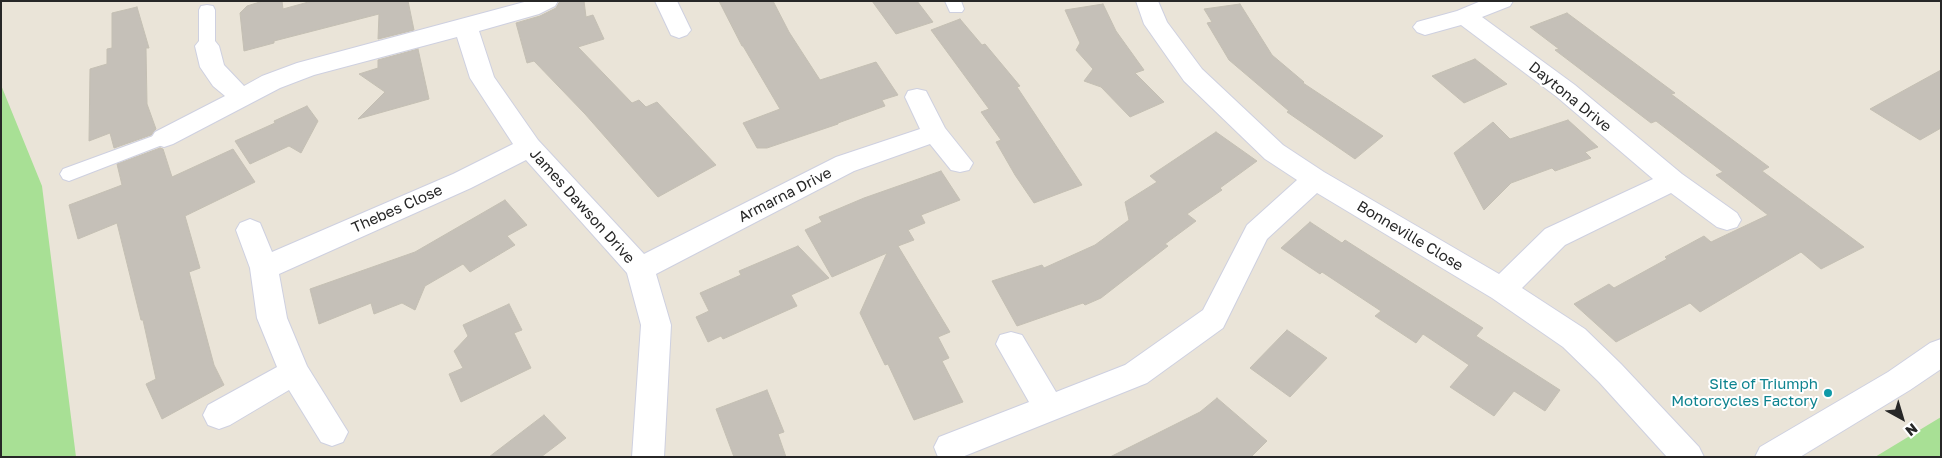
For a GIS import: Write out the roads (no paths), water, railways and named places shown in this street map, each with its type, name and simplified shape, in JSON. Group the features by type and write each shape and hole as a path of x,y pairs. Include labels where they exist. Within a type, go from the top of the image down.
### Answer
{"street":[{"path":"164,138 271,82 306,69 466,27 531,8 548,1"},
{"path":"666,1 679,30"},
{"name":"Bonneville Close","path":"1147,1 1156,24 1193,75 1274,152 1315,179 1502,290 1574,338 1610,373 1688,457"},
{"path":"1426,27 1465,16 1502,1"},
{"name":"Daytona Drive","path":"1465,16 1566,91 1673,181 1727,220"},
{"name":"James Dawson Drive","path":"466,27 482,78 529,147 640,269 656,326 648,457"},
{"path":"207,46 212,67 222,80 242,97"},
{"path":"917,97 935,133 960,164"},
{"name":"Armarna Drive","path":"640,269 846,164 935,133"},
{"name":"Thebes Close","path":"264,268 462,181 529,147"},
{"path":"950,448 1136,374 1213,319 1257,232 1315,179"},
{"path":"1502,290 1555,237 1673,181"},
{"path":"250,230 264,268 272,318 294,372 332,432"},
{"path":"1011,344 1050,408"},
{"path":"1771,457 1899,381 1941,352"},
{"path":"219,415 294,372"}],"lane":[{"path":"207,10 207,46"},
{"path":"69,174 164,138"}],"place":[{"name":"Site of Triumph Motorcycles Factory","path":"1828,393"}]}
